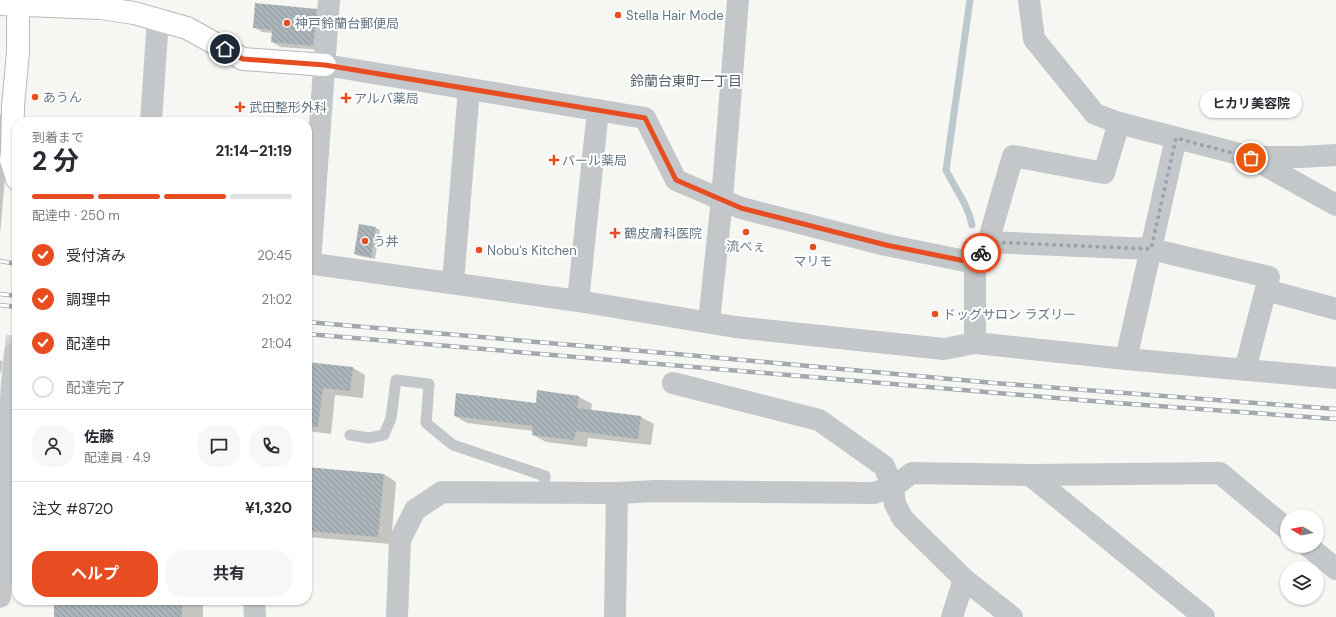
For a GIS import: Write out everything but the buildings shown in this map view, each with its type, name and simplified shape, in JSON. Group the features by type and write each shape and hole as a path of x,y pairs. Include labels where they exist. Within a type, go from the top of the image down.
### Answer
{"street":[{"path":"312,216 330,0"},
{"path":"709,322 722,199 738,0"},
{"path":"1029,0 1034,39 1095,114 1119,123 1251,158 1336,205"},
{"path":"12,160 6,151 18,52 12,3 101,8 134,13 187,28 243,59 325,65 645,118 676,180 741,208 886,245 975,263"},
{"path":"151,117 158,19"},
{"path":"453,282 469,89"},
{"path":"578,301 598,110"},
{"path":"975,343 975,263 988,242 1013,156 1104,173 1119,123"},
{"path":"1126,359 1176,138"},
{"path":"1251,158 1336,155"},
{"path":"988,242 1151,249 1269,277 1244,370"},
{"path":"312,264 453,282 736,327 944,349 975,343 1126,359 1336,378"},
{"path":"1266,290 1336,309"},
{"path":"0,597 12,383"},
{"path":"673,383 819,420 884,466 893,487 895,504 903,519 964,578 1012,617"},
{"path":"397,617 400,540 416,510 442,492 617,493 656,491 874,493 893,487 912,473 1030,475 1220,473 1280,523"},
{"path":"1030,475 1204,617"},
{"path":"615,617 617,493"},
{"path":"1317,553 1336,569"},
{"path":"952,617 964,578"},
{"path":"254,605 255,617"}],"lane":[{"path":"350,435 369,438 384,435 391,418 396,380 429,384 426,423 453,445 545,476 544,493"}],"waterway":[{"path":"970,0 946,170 968,210 972,225"}],"railway":[{"path":"0,261 12,263"},
{"path":"0,294 12,295"},
{"path":"0,305 12,306"},
{"path":"312,322 994,383 1336,409"},
{"path":"312,334 1116,403 1336,419"}],"way so far":[{"path":"981,253 988,242 1151,249 1176,138 1251,158"}],"place":[{"name":"Stella Hair Mode","path":"618,15"},
{"name":"神戸鈴蘭台郵便局","path":"287,23"},
{"name":"あうん","path":"35,97"},
{"name":"アルバ薬局","path":"346,98"},
{"name":"武田整形外科","path":"240,107"},
{"name":"ヒカリ美容院","path":"1251,158"},
{"name":"パール薬局","path":"554,160"},
{"name":"流べぇ","path":"746,232"},
{"name":"鶴皮膚科医院","path":"615,233"},
{"name":"う丼","path":"365,241"},
{"name":"マリモ","path":"813,247"},
{"name":"Nobu's Kitchen","path":"479,250"},
{"name":"ドッグサロン ラズリー","path":"935,314"}],"district":[{"name":"鈴蘭台東町一丁目","path":"686,81"}],"route":[{"path":"225,49 243,59 325,65 645,118 676,180 741,208 886,245 975,263 981,253"}]}
